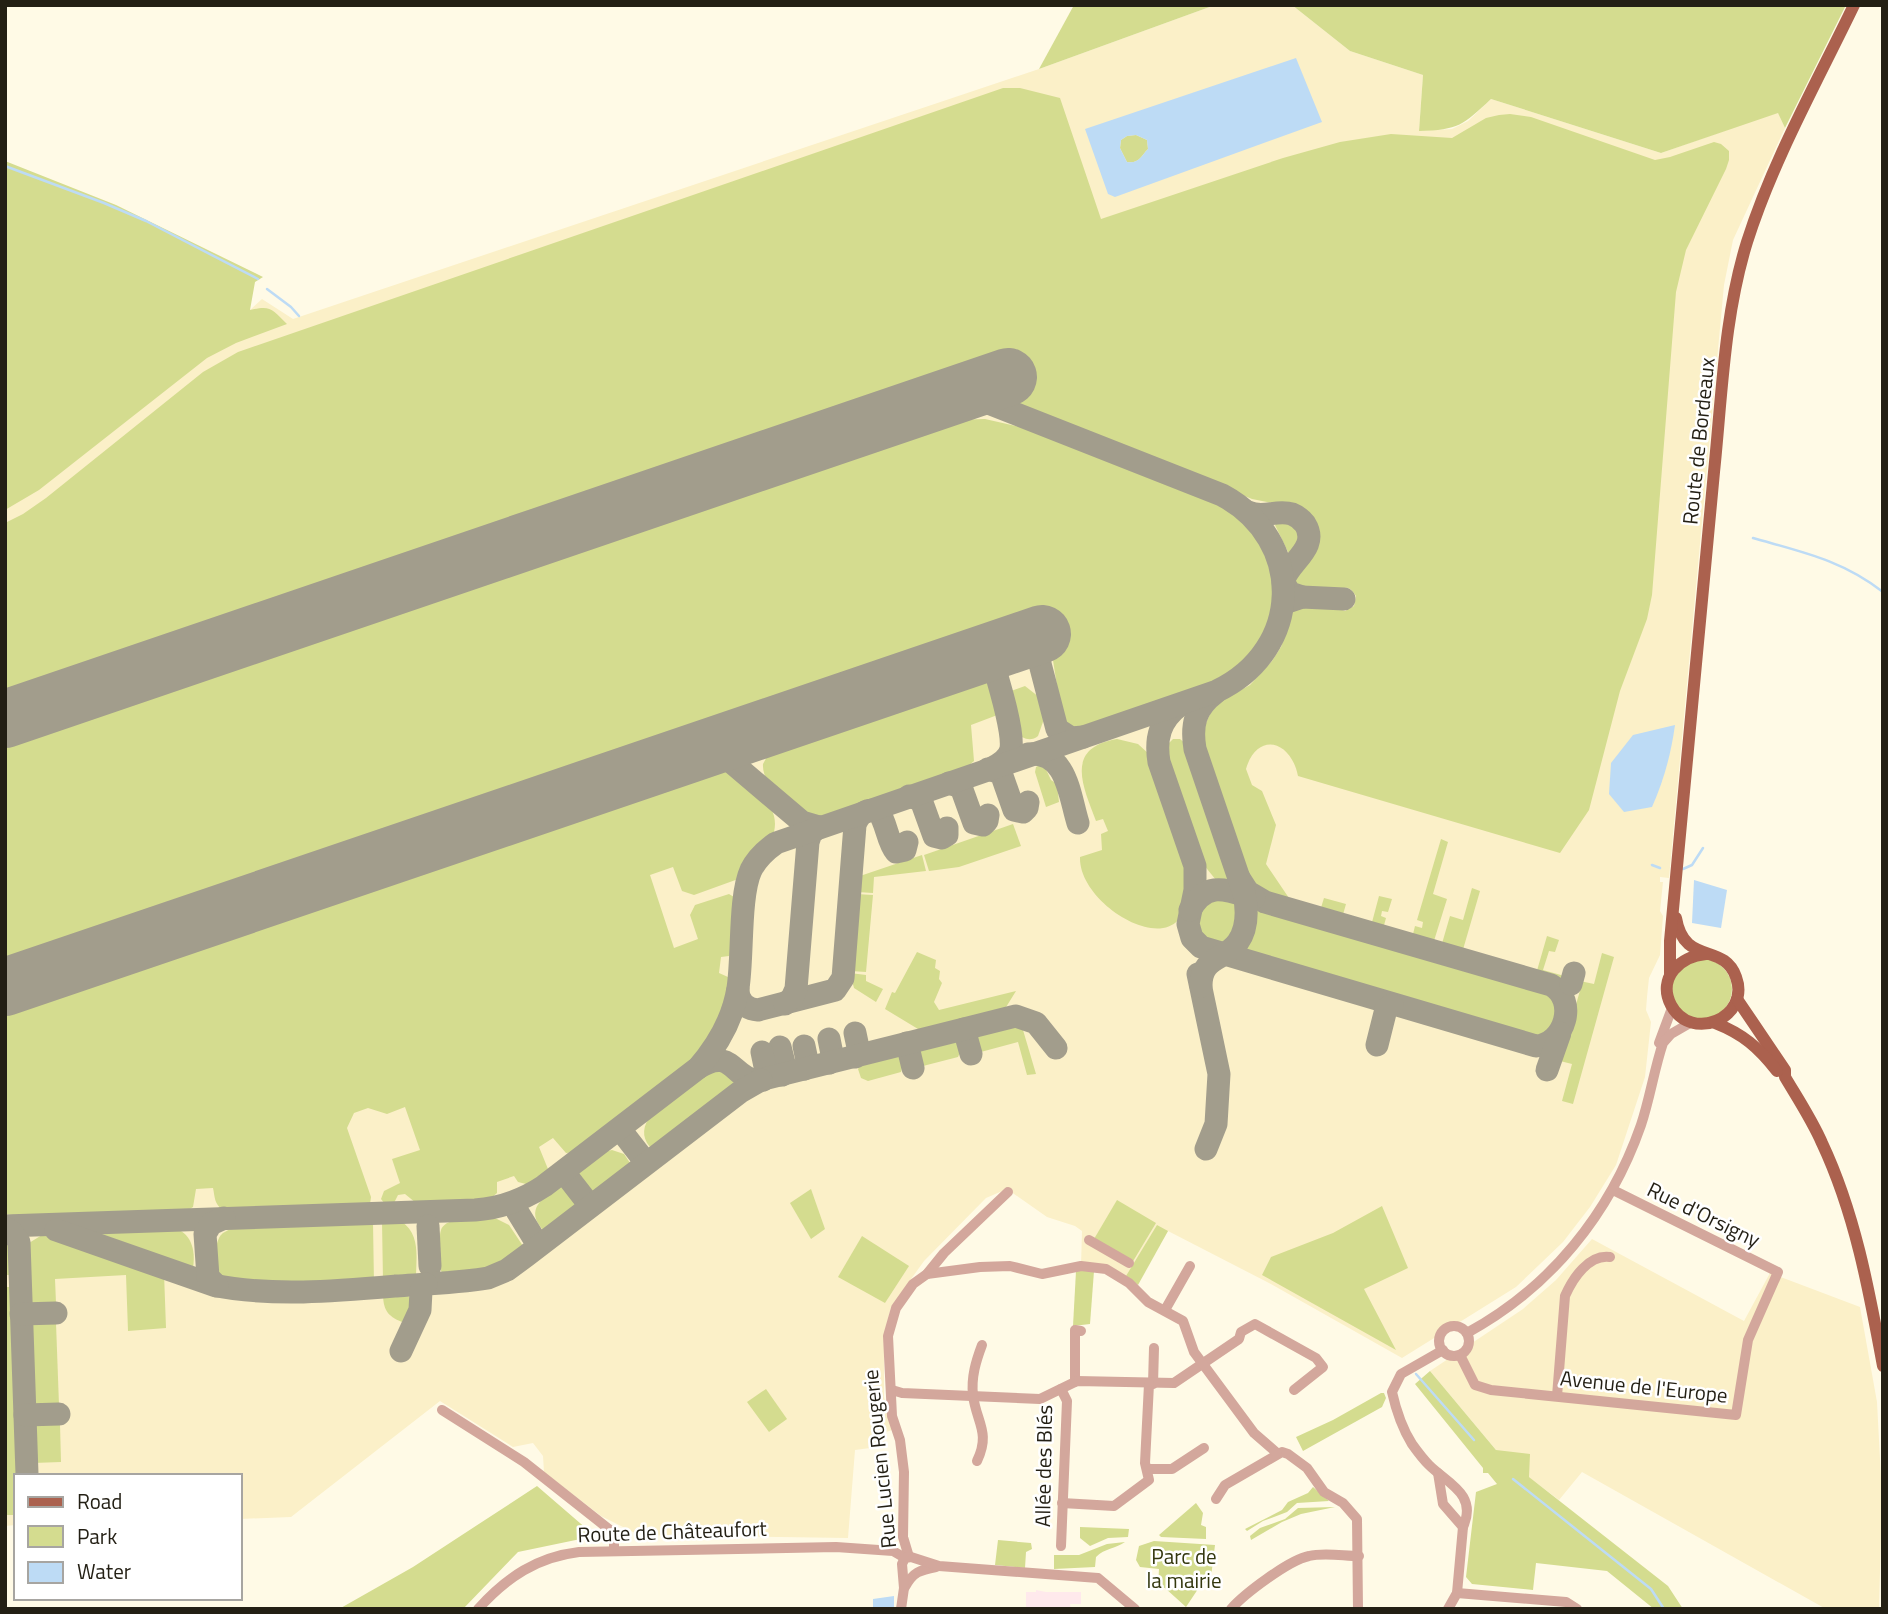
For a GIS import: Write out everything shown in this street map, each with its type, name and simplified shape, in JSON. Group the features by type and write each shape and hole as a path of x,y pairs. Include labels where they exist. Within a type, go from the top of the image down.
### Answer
{"main road":[{"name":"Route de Bordeaux","path":"1670,974 1670,941 1724,367 1736,285 1762,200 1854,5"},
{"path":"1674,904 1678,933 1683,941 1717,957 1732,970 1738,989 1737,999 1725,1017 1707,1025 1690,1023 1680,1017 1672,1008 1667,993 1670,974 1685,958 1706,954"},
{"path":"1737,999 1785,1070 1785,1077 1824,1146 1854,1228 1883,1366"},
{"path":"1715,1023 1738,1032 1762,1052 1780,1076 1785,1077"}],"street":[{"path":"1657,1063 1660,1036 1672,1008"},
{"path":"1467,1333 1519,1301 1550,1273 1580,1238 1613,1190 1643,1121 1663,1042 1690,1023"},
{"name":"Rue d'Orsigny","path":"1613,1190 1778,1272"},
{"name":"Rue Lucien Rougerie","path":"910,1565 904,1538 904,1472 900,1440 892,1416 888,1336 896,1308 913,1284 927,1274 944,1252 1008,1192"},
{"path":"1089,1240 1129,1263"},
{"path":"1557,1396 1565,1296 1571,1282 1593,1260 1601,1256 1610,1257"},
{"path":"927,1274 996,1266 1010,1266 1041,1273 1081,1266 1106,1269 1129,1283 1148,1302 1183,1321 1194,1352 1254,1433 1277,1453 1288,1454 1312,1474 1324,1492 1350,1510 1359,1526 1358,1609"},
{"path":"1165,1310 1190,1266"},
{"name":"Avenue de l'Europe","path":"1460,1355 1475,1385 1491,1390 1736,1415 1748,1340 1778,1272"},
{"path":"892,1390 902,1393 1040,1399 1075,1382 1174,1383 1205,1364 1239,1339 1241,1332 1255,1324 1316,1358 1323,1367 1294,1390"},
{"path":"1455,1326 1467,1333 1468,1346 1460,1355 1450,1355 1443,1350 1440,1342 1445,1329 1455,1326"},
{"path":"1075,1382 1075,1331 1081,1331"},
{"path":"977,1461 983,1450 984,1433 973,1396 976,1362 982,1345"},
{"path":"1062,1503 1114,1506 1149,1480 1145,1462 1154,1348"},
{"path":"1443,1350 1401,1374 1392,1392 1407,1435 1428,1465 1455,1484 1462,1496 1465,1521 1457,1593 1448,1609"},
{"name":"Allée des Blés","path":"1060,1546 1067,1401 1061,1388"},
{"path":"442,1410 524,1462 610,1530 614,1551"},
{"path":"1254,1433 1264,1461"},
{"path":"1147,1469 1172,1469 1204,1448"},
{"path":"1216,1499 1224,1486 1277,1453"},
{"path":"1438,1473 1443,1504 1463,1527"},
{"name":"Route de Châteaufort","path":"478,1609 522,1570 561,1554 794,1546 886,1551 910,1565"},
{"path":"1231,1609 1241,1597 1276,1573 1308,1556 1359,1556"},
{"path":"901,1609 910,1565 1098,1578 1135,1609"},
{"path":"1457,1593 1566,1602 1577,1609"}],"shaded area":[{"path":"1215,5 1292,5 1350,51 1423,75 1419,131 1452,129 1468,121 1491,99 1661,153 1778,112 1785,128 1733,240 1724,285 1669,878 1660,877 1660,882 1663,882 1660,911 1663,916 1660,955 1649,978 1647,997 1646,1010 1651,1022 1645,1077 1616,1165 1590,1207 1563,1242 1516,1287 1402,1358 1269,1283 1168,1231 1134,1287 1106,1269 1081,1266 1082,1231 1075,1226 1047,1217 1007,1189 986,1198 924,1261 891,1307 884,1335 884,1397 892,1430 883,1433 885,1446 855,1450 848,1538 639,1535 601,1516 544,1472 543,1456 533,1443 513,1447 440,1401 291,1517 242,1519 242,1474 14,1474 14,1525 5,1526 5,445 250,310 262,299 293,319 1039,69"},
{"path":"1592,1239 1744,1321 1770,1273 1860,1307 1877,1402 1882,1497 1879,1609 1826,1609 1582,1472 1559,1500 1502,1457 1430,1371 1523,1309 1556,1280"},
{"path":"1026,1592 1081,1592 1081,1604 1070,1604 1071,1609 1026,1609"}],"green space":[{"path":"1074,5 1215,5 1039,69"},
{"path":"1292,5 1846,5 1785,128 1778,113 1661,153 1491,99 1460,124 1419,131 1423,75 1350,51"},
{"path":"1003,88 1020,88 1060,98 1101,219 1283,158 1340,142 1391,134 1452,138 1486,118 1499,115 1531,117 1655,160 1714,142 1729,151 1726,169 1686,250 1676,292 1652,595 1647,619 1620,691 1589,810 1560,853 1298,776 1288,754 1274,745 1265,745 1251,757 1246,769 1252,785 1262,791 1276,825 1266,864 1293,904 1257,890 1247,880 1202,750 1201,734 1211,712 1221,701 1250,685 1272,661 1281,647 1296,606 1331,606 1345,611 1354,606 1356,596 1347,588 1323,594 1308,593 1296,588 1294,575 1313,554 1317,539 1309,518 1297,508 1252,499 1021,406 1004,361 5,699 5,523 46,498 203,372 238,352"},
{"path":"1136,135 1147,140 1148,149 1137,161 1127,162 1120,148 1121,140"},
{"path":"5,161 116,205 263,277 255,282 250,310 271,310 287,324 236,343 207,358 39,490 5,510"},
{"path":"985,419 1025,428 1211,502 1242,520 1264,548 1269,559 1274,587 1274,603 1267,632 1251,657 1240,668 1213,684 1075,732 1066,729 1063,724 1052,654 1038,616 5,967 5,740 935,424 951,420"},
{"path":"1280,521 1293,523 1300,531 1300,544 1289,554 1275,525"},
{"path":"987,677 994,684 1000,714 971,725 974,761 966,768 820,818 811,817 792,807 782,800 768,782 763,764 770,751 777,746 977,678"},
{"path":"1025,686 1039,697 1044,719 1038,736 1032,739 1024,738 1016,732 1011,691"},
{"path":"1117,739 1138,744 1150,755 1188,865 1184,869 1186,902 1177,921 1160,928 1140,925 1118,914 1098,898 1085,878 1080,857 1102,850 1101,834 1108,831 1103,819 1096,821 1086,795 1082,770 1084,760 1090,751 1100,744"},
{"path":"1173,739 1180,739 1187,745 1232,875 1233,879 1228,884 1216,880 1199,859 1165,754 1165,747"},
{"path":"1043,763 1051,780 1057,784 1059,802 1046,807 1035,772 1036,767"},
{"path":"710,768 729,770 762,796 773,812 774,832 752,856 741,878 694,895 682,891 673,867 650,875 674,948 698,939 690,915 695,905 729,894 739,900 736,948 729,956 721,957 719,973 728,977 732,987 728,1010 715,1034 693,1061 577,1152 566,1153 553,1138 539,1147 548,1169 545,1175 530,1185 518,1182 514,1176 497,1182 497,1193 489,1200 416,1203 405,1194 398,1195 394,1203 385,1204 381,1199 384,1191 400,1183 392,1159 420,1150 405,1107 387,1114 368,1108 354,1113 347,1128 371,1197 370,1204 367,1205 223,1210 216,1203 213,1188 196,1189 193,1207 186,1211 27,1217 5,1214 5,1008"},
{"path":"1013,824 1021,846 959,867 929,871 924,855"},
{"path":"1441,839 1448,842 1433,894 1447,899 1433,944 1412,938 1415,926 1422,928 1423,922 1417,920"},
{"path":"922,855 926,871 874,877 873,893 857,892 860,876"},
{"path":"1472,888 1480,891 1462,953 1441,947 1450,916 1463,920"},
{"path":"856,894 873,895 866,972 851,971"},
{"path":"1379,896 1392,899 1388,912 1382,911 1381,916 1386,918 1383,929 1371,926"},
{"path":"1216,897 1234,900 1241,913 1238,930 1231,941 1222,946 1204,941 1197,933 1195,923 1202,906"},
{"path":"1324,898 1346,904 1342,918 1320,911"},
{"path":"1260,909 1543,990 1558,1004 1559,1020 1549,1034 1529,1039 1248,957 1245,951 1257,911"},
{"path":"1547,936 1559,940 1555,952 1549,951 1543,970 1568,977 1566,983 1536,974"},
{"path":"917,952 936,960 935,968 940,971 939,979 942,983 934,1002 939,1010 1016,991 1003,1012 923,1032 885,1009 892,992 895,993"},
{"path":"1602,953 1614,957 1573,1104 1562,1101 1572,1064 1560,1061 1581,987 1580,981 1594,984"},
{"path":"1696,959 1708,959 1727,972 1732,989 1730,1001 1719,1014 1708,1019 1696,1019 1677,1006 1672,995 1672,983 1685,964"},
{"path":"850,973 866,975 866,981 883,989 876,1002 854,988"},
{"path":"1009,1024 1023,1030 1036,1074 1027,1075 1018,1042 977,1053 973,1041 975,1035"},
{"path":"953,1038 962,1048 958,1057 923,1066 916,1062 916,1049 920,1046"},
{"path":"896,1053 904,1060 901,1072 868,1081 861,1078 858,1069 863,1062"},
{"path":"719,1071 728,1075 737,1086 653,1150 644,1135 649,1118 707,1073"},
{"path":"612,1150 624,1154 632,1166 593,1196 577,1175 578,1172 604,1152"},
{"path":"563,1184 579,1206 545,1232 535,1217 538,1204"},
{"path":"811,1189 825,1229 811,1239 790,1203"},
{"path":"1117,1200 1156,1223 1132,1263 1094,1239"},
{"path":"1382,1206 1408,1268 1364,1289 1396,1350 1262,1275 1271,1257 1333,1233"},
{"path":"465,1218 495,1218 509,1225 525,1249 488,1272 468,1277 446,1276 441,1271 440,1250 440,1234 444,1225"},
{"path":"382,1221 401,1221 412,1233 417,1254 416,1278 383,1281"},
{"path":"373,1222 374,1284 294,1285 221,1281 217,1264 217,1244 222,1233 232,1228"},
{"path":"1157,1225 1168,1231 1138,1285 1126,1276"},
{"path":"179,1230 188,1237 193,1248 192,1272 92,1234 95,1232"},
{"path":"42,1235 164,1273 166,1328 128,1331 126,1275 55,1279 56,1303 27,1304 26,1249 29,1243"},
{"path":"862,1236 909,1266 885,1303 838,1277"},
{"path":"5,1239 13,1252 13,1275 5,1275"},
{"path":"1076,1271 1094,1271 1090,1324 1073,1326"},
{"path":"5,1287 13,1287 21,1474 14,1474 14,1515 5,1515"},
{"path":"383,1293 406,1293 411,1300 410,1308 402,1322 387,1311"},
{"path":"56,1323 59,1405 31,1406 28,1324"},
{"path":"1430,1371 1496,1450 1530,1454 1529,1477 1668,1586 1683,1609 1654,1609 1607,1571 1536,1563 1533,1590 1472,1584 1466,1577 1476,1492 1497,1484 1488,1473 1483,1473 1483,1468 1415,1384"},
{"path":"766,1389 787,1419 769,1432 747,1402"},
{"path":"1384,1393 1386,1398 1382,1407 1303,1451 1296,1437"},
{"path":"60,1424 61,1462 33,1463 31,1425"},
{"path":"537,1486 595,1536 518,1552 463,1609 339,1609 413,1567"},
{"path":"1313,1487 1329,1501 1297,1503 1287,1512 1263,1521 1247,1531 1245,1529 1282,1510 1288,1502 1308,1493"},
{"path":"1196,1503 1203,1513 1201,1525 1206,1527 1206,1539 1159,1535"},
{"path":"1335,1507 1301,1514 1251,1540 1250,1536 1260,1528 1285,1519 1298,1508"},
{"path":"1080,1527 1129,1529 1128,1537 1108,1538 1090,1546 1080,1538"},
{"path":"998,1540 1031,1543 1032,1549 1026,1552 1025,1568 995,1565"},
{"name":"Parc de la mairie","path":"1154,1541 1215,1545 1211,1577 1198,1589 1186,1607 1165,1588 1158,1587 1159,1569 1140,1567 1136,1560 1139,1546"},
{"path":"1125,1542 1099,1554 1095,1567 1054,1569 1054,1555 1079,1555 1107,1544"}],"water":[{"path":"1296,58 1322,122 1115,197 1108,194 1085,129","holes":["1136,135 1147,140 1148,149 1141,157 1137,161 1127,162 1120,148 1121,140"]},
{"path":"1675,725 1666,767 1652,807 1624,812 1609,794 1611,763 1633,735"},
{"path":"1694,880 1727,890 1721,928 1692,923"},
{"path":"894,1596 894,1609 873,1609 873,1599"}],"waterway":[{"path":"5,166 146,221 258,279"},
{"path":"267,289 299,316"},
{"path":"1753,538 1837,565 1883,592"},
{"path":"1683,869 1692,865 1703,848"},
{"path":"1652,865 1660,868"},
{"path":"1416,1374 1474,1440"},
{"path":"1513,1479 1651,1589 1664,1609"}],"taxiway":[{"path":"5,1226 475,1210 520,1199 544,1186 698,1068 712,1050 724,1031 736,999 747,881 756,862 776,843 1217,691 1245,673 1266,649 1279,623 1283,594 1280,566 1269,539 1249,515 1222,495 991,404 967,399 939,402"},
{"path":"1248,512 1259,515 1292,514 1305,524 1309,533 1306,548 1283,582 1290,593 1302,597"},
{"path":"1287,602 1302,597 1344,599"},
{"path":"1033,637 1057,729 1071,738 1083,737"},
{"path":"990,653 1004,701 1011,740 1008,755 992,768"},
{"path":"1201,986 1202,976 1209,964 1227,953 1238,942 1244,931 1246,918 1244,893 1195,749 1196,718 1203,705 1215,693"},
{"path":"1180,705 1164,723 1159,737 1158,753 1195,866 1195,890 1188,924 1192,938 1201,947 1536,1046 1554,1038 1561,1030 1566,1010 1559,992 1551,985 1265,902 1248,892 1239,878"},
{"path":"704,749 730,761 802,822 819,827"},
{"path":"1028,754 1051,759 1059,767 1069,788 1078,823"},
{"path":"988,769 1001,773 1014,810 1023,812 1028,802"},
{"path":"949,783 961,787 974,823 983,825 988,815"},
{"path":"909,796 921,800 934,836 942,838 947,835 947,828"},
{"path":"738,990 739,998 744,1004 758,1010 835,990 843,978 855,825 867,811 878,811 896,852 905,850 907,842"},
{"path":"785,1004 796,989 808,842 811,833 819,827"},
{"path":"1190,910 1203,894 1210,891 1226,890 1254,898"},
{"path":"1571,984 1574,973"},
{"path":"1198,974 1219,1074 1216,1124 1206,1149"},
{"path":"1377,1045 1386,1009 1392,1005"},
{"path":"698,1068 718,1060 756,1081 1016,1016 1036,1023 1056,1048"},
{"path":"964,1029 971,1054"},
{"path":"855,1033 859,1052 855,1057"},
{"path":"1547,1070 1560,1033"},
{"path":"829,1039 833,1059 829,1063"},
{"path":"907,1043 913,1068"},
{"path":"804,1046 808,1065 804,1069"},
{"path":"780,1047 786,1071 782,1075"},
{"path":"762,1052 767,1076 763,1080"},
{"path":"56,1230 213,1285 235,1289 328,1291 488,1278 507,1270 740,1092 761,1080"},
{"path":"626,1137 640,1155"},
{"path":"570,1180 584,1198"},
{"path":"517,1211 533,1237"},
{"path":"217,1286 208,1277 205,1234 211,1224 224,1218"},
{"path":"428,1226 430,1266"},
{"path":"5,1228 12,1232 19,1242 27,1474"},
{"path":"401,1351 420,1310 421,1291 426,1284"},
{"path":"21,1314 56,1313"},
{"path":"25,1415 59,1414"}],"runway":[{"path":"5,719 1008,377"},
{"path":"5,987 1042,634"}]}
